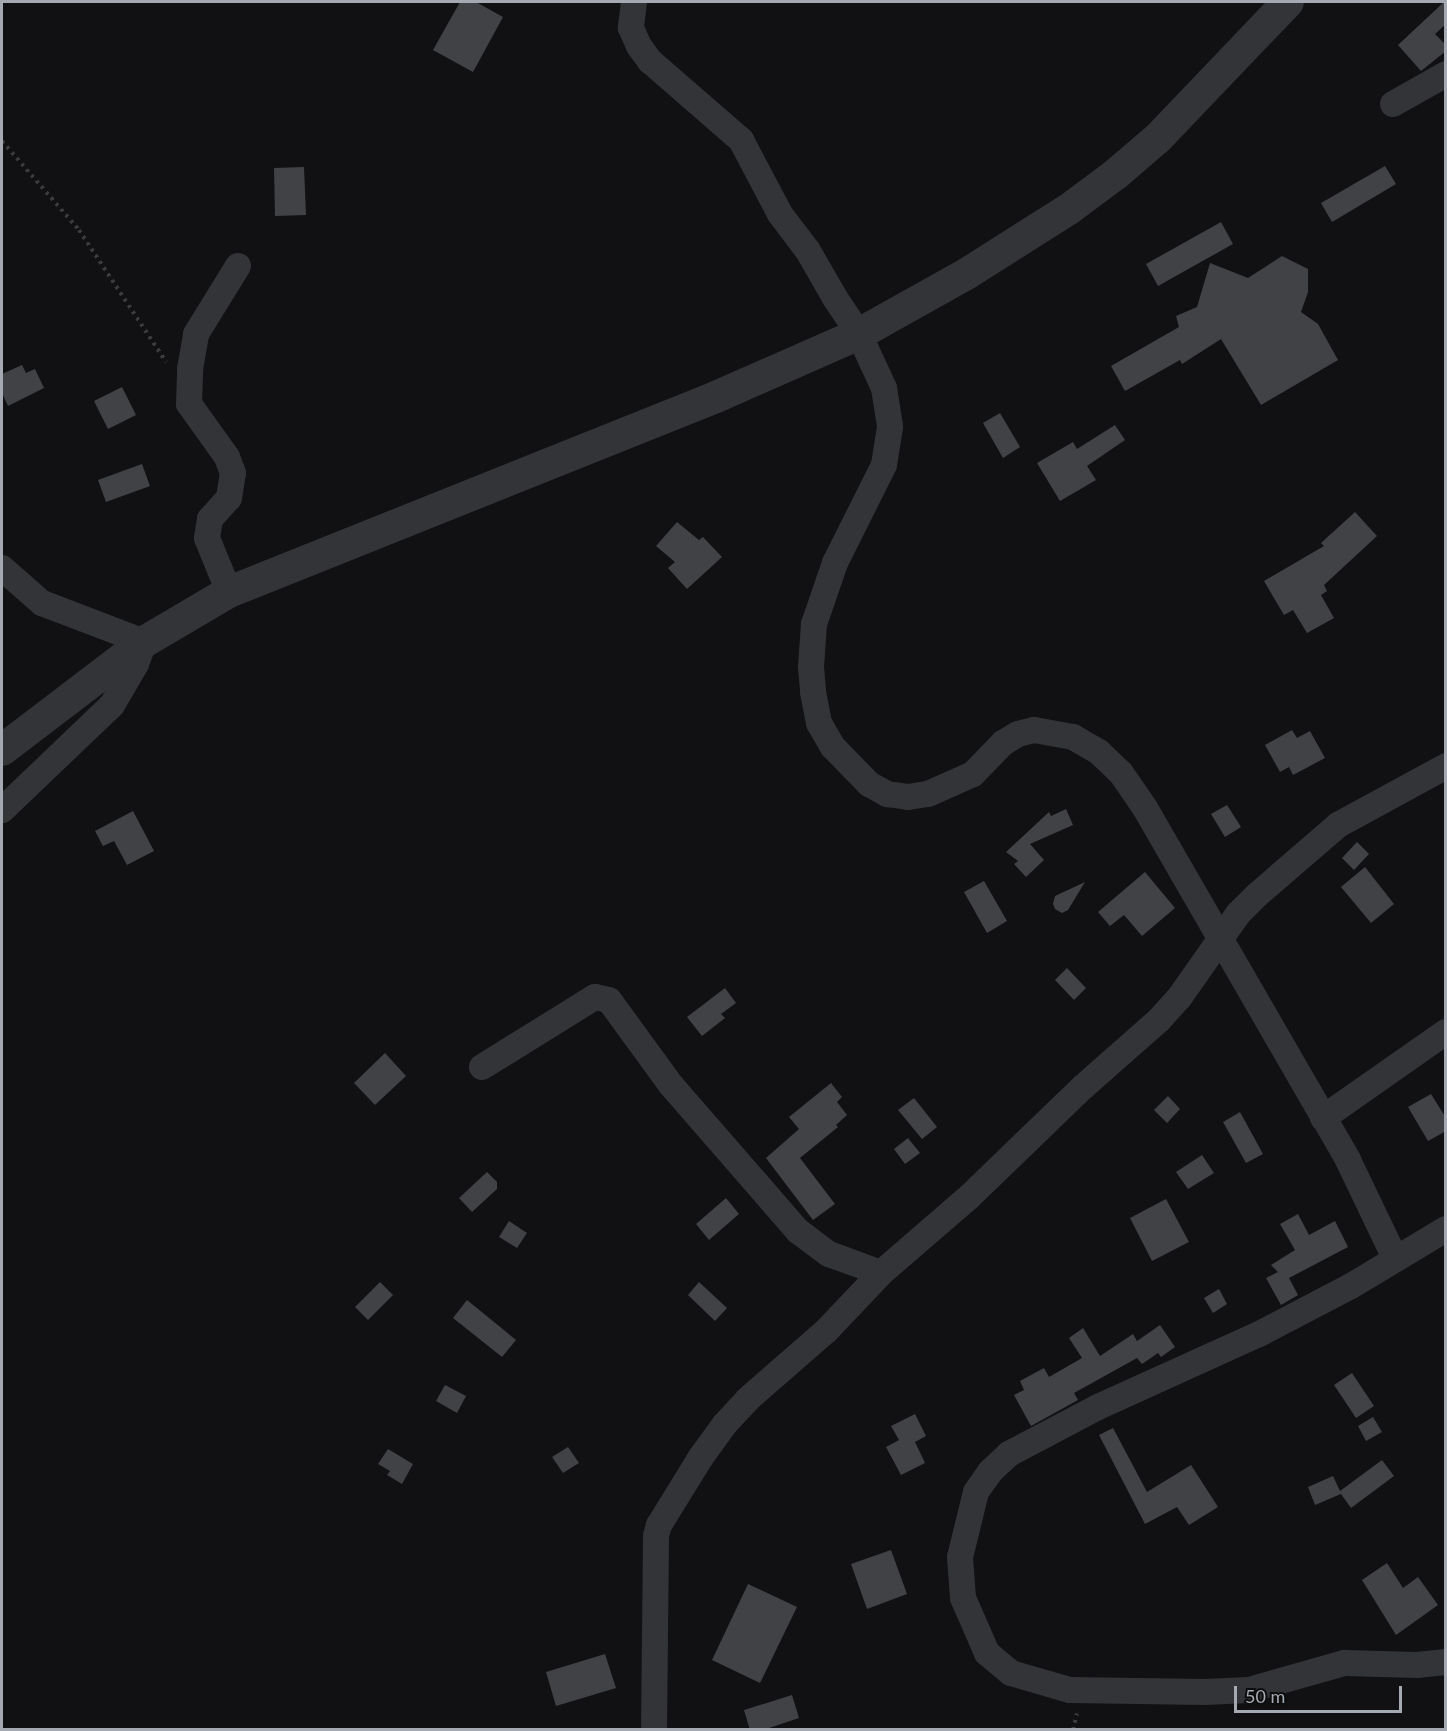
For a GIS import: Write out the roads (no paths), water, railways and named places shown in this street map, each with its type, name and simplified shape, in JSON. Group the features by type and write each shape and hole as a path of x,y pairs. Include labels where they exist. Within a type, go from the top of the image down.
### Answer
{"street":[{"path":"634,2 632,28 639,46 650,61 741,140 780,213 808,251 859,334 884,388 890,427 884,465 835,563 814,624 811,667 813,692 819,723 832,747 869,784 887,794 908,797 928,794 973,774 1003,743 1018,734 1034,730 1051,731 1073,738 1099,752 1121,773 1145,808 1348,1160 1395,1258"},
{"path":"2,750 144,642 229,592 716,398 859,334 968,273 1069,209 1116,174 1158,138 1288,2"},
{"path":"1393,104 1446,74"},
{"path":"229,592 207,538 210,519 229,498 233,473 227,457 189,404 190,369 196,334 238,266"},
{"path":"2,568 42,603 144,642"},
{"path":"2,810 112,705 136,664 144,642"},
{"path":"654,1730 655,1547 659,1525 701,1457 724,1425 748,1399 827,1330 881,1273 969,1197 1083,1086 1159,1020 1179,998 1238,914 1257,895 1338,825 1446,766"},
{"path":"482,1067 595,997 609,1000 670,1084 798,1232 829,1254 881,1273"},
{"path":"1323,1118 1446,1032"},
{"path":"1446,1229 1351,1286 1259,1334 1098,1407 1008,1454 990,1472 976,1492 960,1557 963,1598 987,1653 1011,1673 1070,1690 1205,1692 1249,1690 1344,1663 1417,1665 1446,1662"}]}
